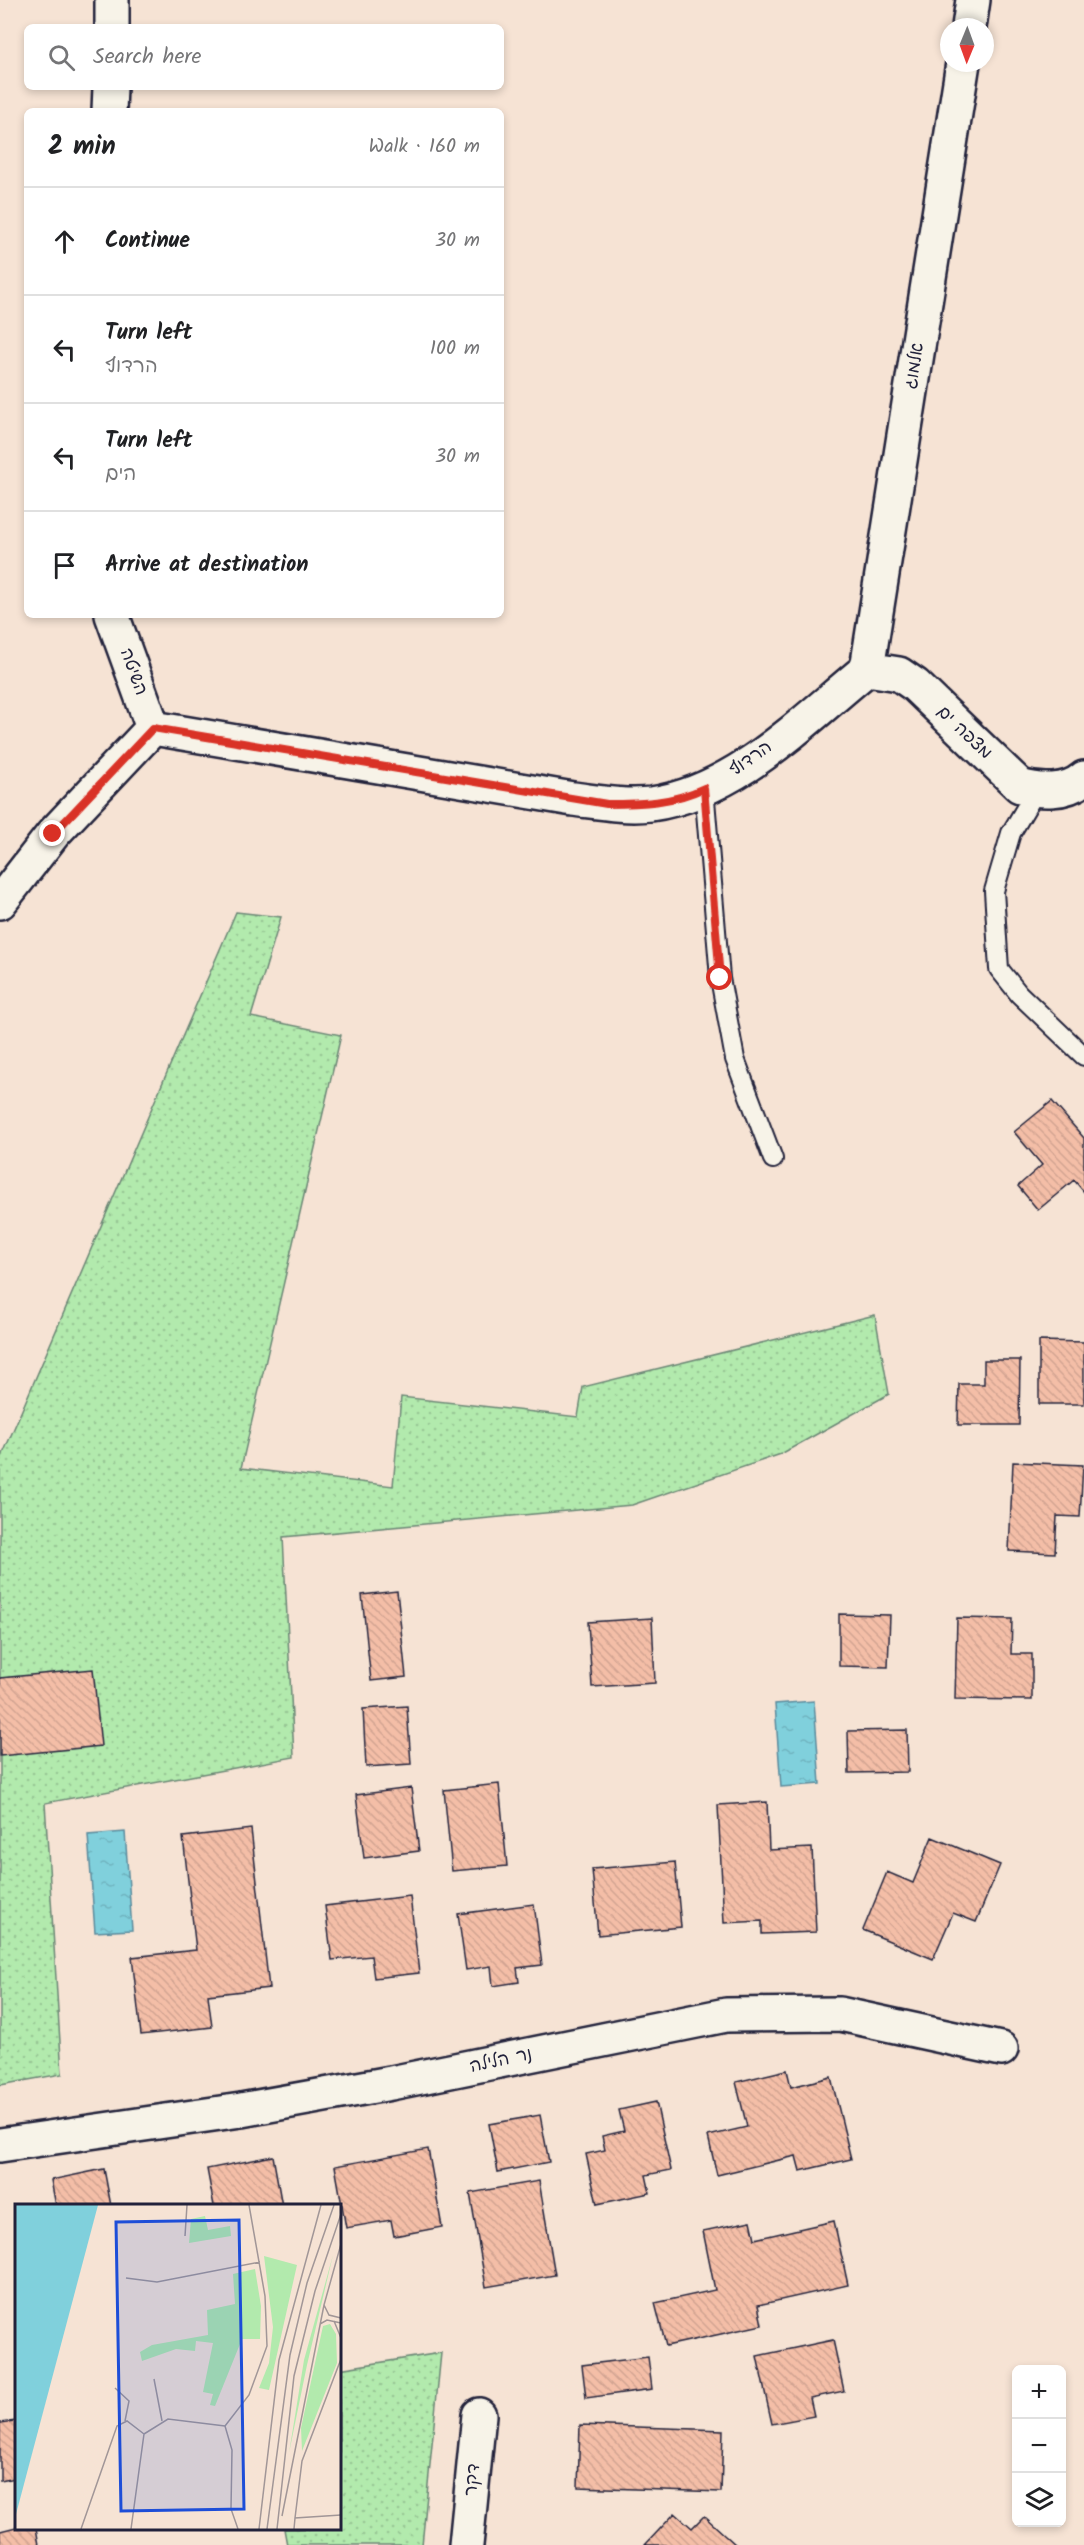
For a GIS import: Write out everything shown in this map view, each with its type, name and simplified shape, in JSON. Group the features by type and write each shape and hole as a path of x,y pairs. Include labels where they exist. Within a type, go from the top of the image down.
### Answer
{"street":[{"path":"112,0 112,24"},
{"path":"970,18 973,0"},
{"name":"אלמוג","path":"867,669 962,72"},
{"path":"109,108 110,90"},
{"name":"השיטה","path":"113,618 153,728"},
{"name":"מצפה ים","path":"867,669 898,674 915,685 1020,786 1061,786"},
{"name":"הרדוף","path":"153,728 607,804 649,804 690,795 730,775 770,747 867,669"},
{"path":"0,902 53,834 153,728"},
{"name":"נר הלילה","path":"0,2145 242,2110 380,2085 726,2014 840,2014 1000,2049"},
{"name":"דקר","path":"466,2545 479,2415"}],"lane":[{"path":"1061,786 1011,833 994,891 999,969 1020,994 1084,1056"},
{"path":"704,788 720,978 735,1059 773,1159"}],"green space":[{"path":"236,912 281,917 251,1017 341,1035 241,1468 393,1486 401,1397 578,1417 583,1387 875,1315 889,1394 781,1454 632,1505 283,1537 294,1757 45,1803 62,2074 0,2085 0,1461"},
{"path":"441,2353 422,2545 287,2545 284,2530 340,2530 340,2369"}],"water":[{"path":"814,1701 820,1784 781,1787 775,1704"},
{"path":"125,1832 132,1930 95,1932 88,1835"}],"building":[{"path":"1052,1101 1084,1138 1084,1192 1074,1180 1038,1210 1018,1186 1042,1165 1014,1132"},
{"path":"1039,1341 1084,1342 1084,1404 1039,1404"},
{"path":"984,1360 1020,1360 1019,1425 958,1425 959,1384 984,1384"},
{"path":"1013,1462 1083,1465 1080,1517 1057,1516 1055,1553 1009,1551"},
{"path":"397,1591 406,1677 371,1681 362,1595"},
{"path":"839,1614 890,1615 888,1667 839,1666"},
{"path":"652,1618 655,1683 592,1687 588,1622"},
{"path":"957,1618 1012,1619 1011,1654 1032,1654 1032,1700 955,1699"},
{"path":"93,1669 101,1746 0,1756 0,1678"},
{"path":"407,1706 411,1764 366,1767 363,1709"},
{"path":"907,1730 908,1772 849,1773 848,1731"},
{"path":"499,1784 507,1866 452,1871 444,1790"},
{"path":"411,1788 419,1851 364,1858 356,1795"},
{"path":"767,1802 769,1850 812,1848 816,1932 762,1934 762,1921 724,1923 718,1805"},
{"path":"251,1829 269,1988 208,1995 212,2027 141,2035 132,1957 196,1950 183,1837"},
{"path":"932,1837 1000,1865 976,1922 953,1913 933,1959 863,1930 887,1872 913,1883"},
{"path":"675,1862 681,1927 598,1935 592,1869"},
{"path":"410,1896 419,1973 374,1978 371,1956 332,1960 325,1906"},
{"path":"534,1904 542,1965 517,1968 519,1982 493,1986 491,1966 466,1970 458,1914"},
{"path":"787,2070 791,2087 831,2077 851,2159 800,2171 796,2156 717,2175 708,2136 747,2127 736,2082"},
{"path":"656,2102 671,2170 646,2175 650,2193 597,2204 586,2154 605,2150 602,2136 624,2131 619,2110"},
{"path":"540,2115 549,2162 498,2172 489,2124"},
{"path":"428,2149 442,2227 394,2236 391,2220 346,2228 335,2166"},
{"path":"273,2156 282,2204 214,2204 207,2169"},
{"path":"104,2169 111,2204 56,2204 51,2180"},
{"path":"539,2181 555,2275 486,2287 470,2193"},
{"path":"751,2221 755,2239 834,2221 848,2285 758,2305 762,2325 666,2346 655,2303 715,2290 703,2231"},
{"path":"833,2340 844,2391 810,2398 814,2416 772,2424 757,2356"},
{"path":"648,2357 652,2389 586,2398 582,2365"},
{"path":"15,2421 15,2478 0,2481 0,2423"},
{"path":"580,2425 723,2430 721,2492 578,2487"},
{"path":"675,2513 692,2528 704,2516 736,2545 645,2545"},
{"path":"15,2527 15,2530 36,2530 39,2545 0,2545 0,2531"}],"route":[{"path":"53,834 153,728 607,804 649,804 690,795 704,788 720,978"}]}
